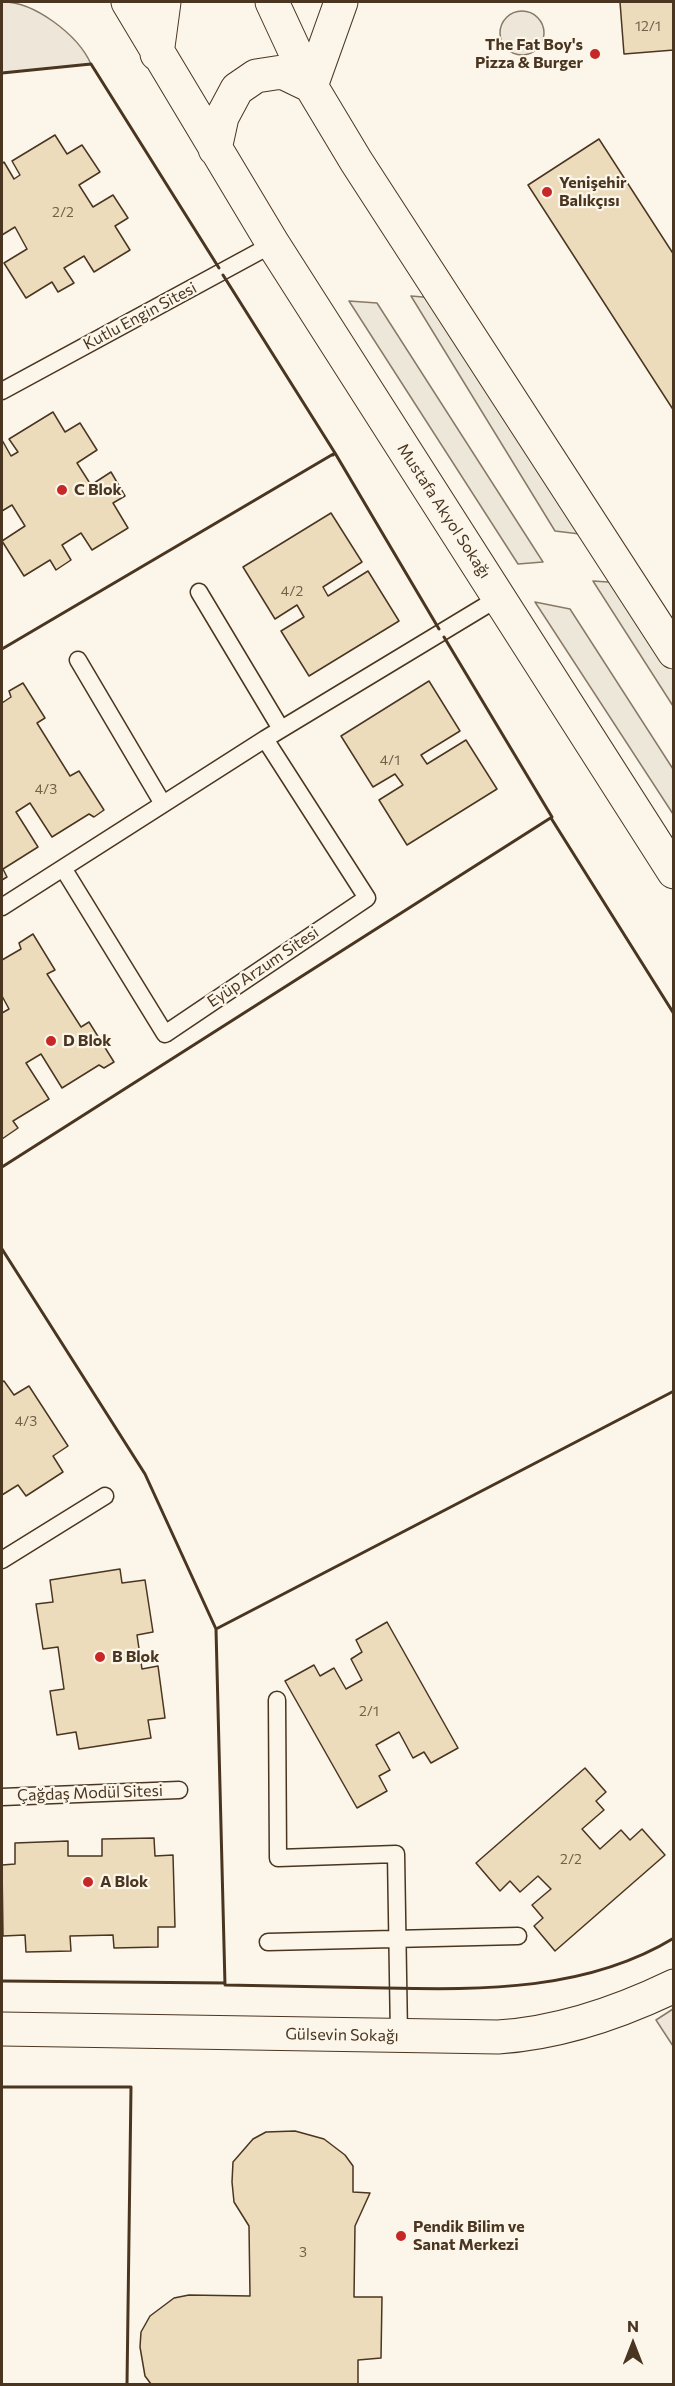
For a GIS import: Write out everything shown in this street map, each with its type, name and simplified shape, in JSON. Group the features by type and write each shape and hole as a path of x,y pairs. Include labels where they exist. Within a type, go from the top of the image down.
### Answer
{"street":[{"name":"Mustafa Akyol Sokağı","path":"128,2 157,54 273,244 674,872"},
{"path":"157,54 164,2"},
{"path":"272,2 311,86 356,161 674,651"},
{"path":"311,86 341,2"},
{"path":"215,149 222,117 237,89 256,76 282,72 311,86"},
{"name":"Gülsevin Sokağı","path":"2,2029 498,2037 534,2033 578,2023 627,2007 674,1986"}],"lane":[{"name":"Kutlu Engin Sitesi","path":"3,386 273,244"},
{"path":"199,592 281,729"},
{"path":"2,907 281,729 500,597"},
{"path":"78,660 163,804"},
{"name":"Eyüp Arzum Sitesi","path":"63,868 165,1034 367,898 265,739"},
{"path":"2,1560 105,1496"},
{"path":"277,1700 278,1858 396,1854 400,1939 399,2036"},
{"name":"Çağdaş Modül Sitesi","path":"2,1797 179,1790"},
{"path":"268,1942 518,1936"}],"shaded area":[{"path":"2,2 28,7 54,22 76,42 91,64 2,73"},
{"path":"522,11 538,17 544,33 538,49 522,55 506,49 500,33 506,17"},
{"path":"411,296 435,298 588,535 555,531"},
{"path":"349,301 377,303 543,562 518,564"},
{"path":"593,581 623,583 673,661 673,706"},
{"path":"535,602 570,609 673,769 673,814"},
{"path":"673,2009 673,2046 656,2020"}],"building":[{"path":"620,2 674,2 674,50 624,54"},
{"path":"55,135 67,154 82,145 100,172 79,185 93,207 113,195 128,218 115,226 130,250 94,272 84,256 64,268 74,283 58,292 52,282 26,298 4,263 27,249 15,227 2,235 2,164 4,162 14,179 20,175 12,161"},
{"path":"599,139 674,255 674,411 528,185"},
{"name":"C Blok","path":"53,412 65,432 80,423 97,450 77,463 91,485 111,472 125,496 113,503 128,528 92,550 81,533 62,545 71,560 56,570 50,560 24,576 2,541 25,526 12,505 2,511 2,440 11,456 18,452 9,439"},
{"path":"331,513 362,562 323,587 328,596 368,571 399,621 309,676 281,631 304,617 297,605 275,619 243,567"},
{"path":"429,681 460,731 421,755 427,764 466,740 497,789 407,845 379,800 403,785 395,774 373,787 341,736"},
{"path":"23,683 45,718 37,723 70,776 79,771 104,810 94,817 89,814 52,837 30,803 16,812 38,847 3,869 7,877 2,880 2,703 11,697 9,691"},
{"name":"D Blok","path":"33,934 55,970 47,974 81,1027 89,1022 114,1062 104,1068 99,1065 62,1088 41,1054 26,1063 49,1099 13,1121 18,1128 2,1139 2,1013 9,1009 2,996 2,960 21,949 19,943"},
{"path":"4,1381 14,1395 29,1386 68,1446 53,1456 63,1472 26,1496 18,1485 2,1495 2,1382"},
{"name":"B Blok","path":"120,1569 122,1583 145,1580 153,1632 137,1635 142,1669 158,1666 165,1718 148,1720 151,1738 79,1749 76,1732 57,1735 50,1691 64,1689 58,1647 43,1649 36,1604 53,1602 50,1580"},
{"path":"387,1622 458,1748 431,1763 424,1752 413,1758 399,1732 376,1745 390,1770 379,1776 387,1791 357,1808 285,1681 314,1665 320,1676 334,1668 346,1689 362,1680 351,1659 362,1652 356,1640"},
{"path":"585,1768 606,1792 596,1801 604,1810 582,1829 600,1849 621,1830 630,1840 642,1829 665,1855 555,1951 534,1926 543,1918 532,1905 551,1889 538,1876 520,1892 510,1881 500,1891 476,1863"},
{"name":"A Blok","path":"154,1838 155,1856 173,1855 175,1927 158,1927 158,1947 114,1948 113,1935 70,1936 71,1951 26,1952 25,1935 3,1936 2,1865 15,1864 15,1843 68,1841 68,1856 102,1856 102,1839"},
{"path":"295,2131 324,2139 345,2155 353,2166 353,2192 370,2193 355,2226 354,2297 382,2297 381,2358 358,2360 358,2384 151,2384 145,2376 140,2347 141,2332 150,2316 174,2298 189,2295 250,2296 249,2226 234,2202 233,2162 253,2139 266,2132"}],"wall":[{"path":"2,73 91,64 219,268"},
{"path":"223,275 335,453 333,455"},
{"path":"2,649 335,453 439,629"},
{"path":"2,1167 552,817 444,637"},
{"path":"551,818 674,1014"},
{"path":"2,1249 145,1474 216,1629"},
{"path":"674,1391 216,1629 225,1985 422,1989 534,1984 570,1978 606,1968 641,1955 674,1938"},
{"path":"2,1981 225,1983"},
{"path":"2,2087 131,2087 127,2384"}],"place":[{"name":"The Fat Boy's Pizza & Burger","path":"595,54"},
{"name":"Yenişehir Balıkçısı","path":"547,192"},
{"name":"C Blok","path":"62,490"},
{"name":"D Blok","path":"51,1041"},
{"name":"B Blok","path":"100,1657"},
{"name":"A Blok","path":"88,1882"},
{"name":"Pendik Bilim ve Sanat Merkezi","path":"401,2236"}]}
